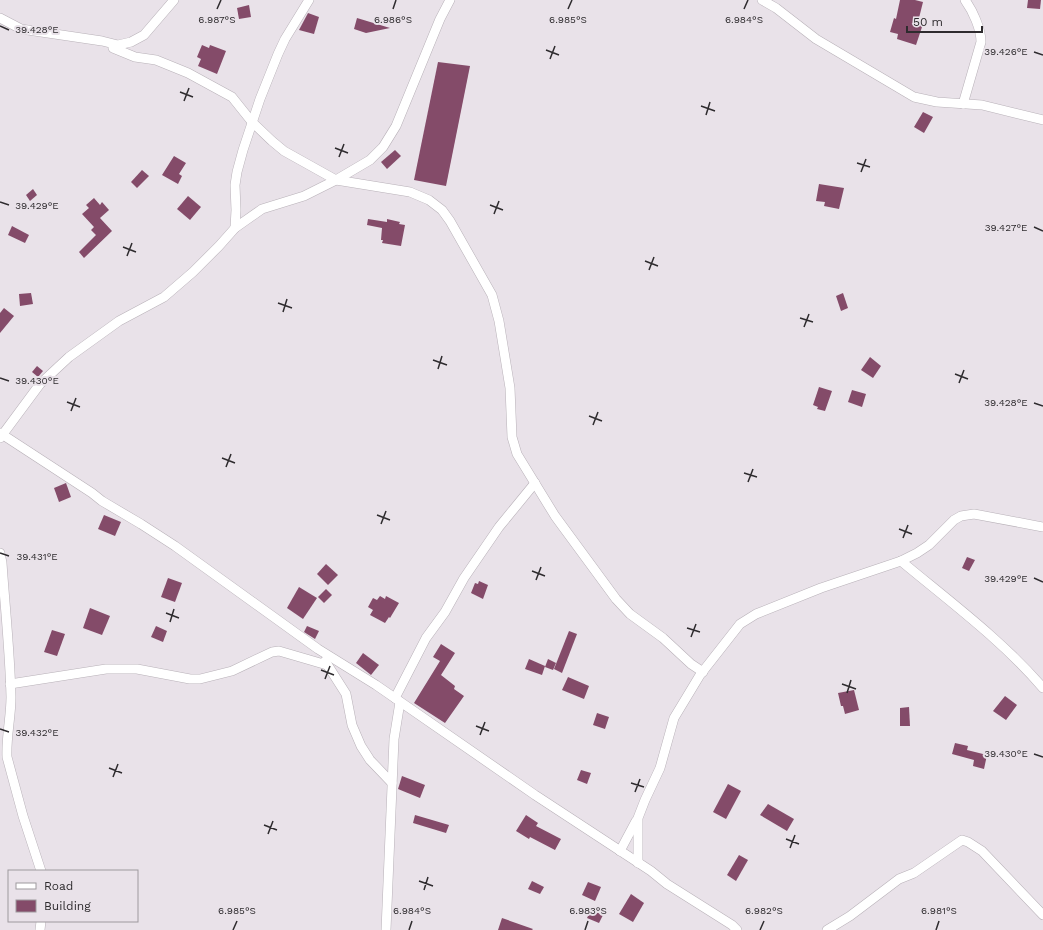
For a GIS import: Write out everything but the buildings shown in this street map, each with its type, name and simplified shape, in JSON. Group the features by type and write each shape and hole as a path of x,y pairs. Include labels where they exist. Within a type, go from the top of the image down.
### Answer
{"street":[{"path":"0,18 22,29 102,41 118,45 131,42 144,35 174,0"},
{"path":"235,228 235,185 237,172 252,122 266,81 285,39 309,0"},
{"path":"450,0 440,19 396,126 383,146 370,160 336,180 304,196 262,209 235,228 198,267 164,297 119,321 69,357 40,384 1,435 92,493 102,501 175,546 318,649 398,700 667,884 726,920 737,930"},
{"path":"762,0 776,8 816,39 914,97 937,102 982,105 1043,120"},
{"path":"963,104 981,42 976,22 965,0"},
{"path":"113,48 135,57 156,60 188,73 232,97 252,122 272,141 284,150 336,180 410,192 429,200 442,210 450,221 492,295 499,321 510,388 512,437 517,454 555,516 616,599 630,614 663,638 691,664 703,672"},
{"path":"386,930 394,740 398,700 426,638 445,612 464,578 499,527 535,483"},
{"path":"620,851 638,818 660,768 674,718 703,672 740,624 756,614 821,588 902,561 929,545 954,520 967,515 974,514 995,517 1043,527"},
{"path":"0,553 2,562 11,705 6,748 8,766 22,816 41,870"},
{"path":"902,561 990,637 1043,688"},
{"path":"318,649 346,694 352,725 361,746 370,760 392,783"},
{"path":"10,684 106,668 138,669 190,679 200,679 232,671 272,652 279,651 327,665"},
{"path":"638,818 638,863"},
{"path":"827,930 850,916 898,879 914,873 962,840 982,851 1043,915"}]}
